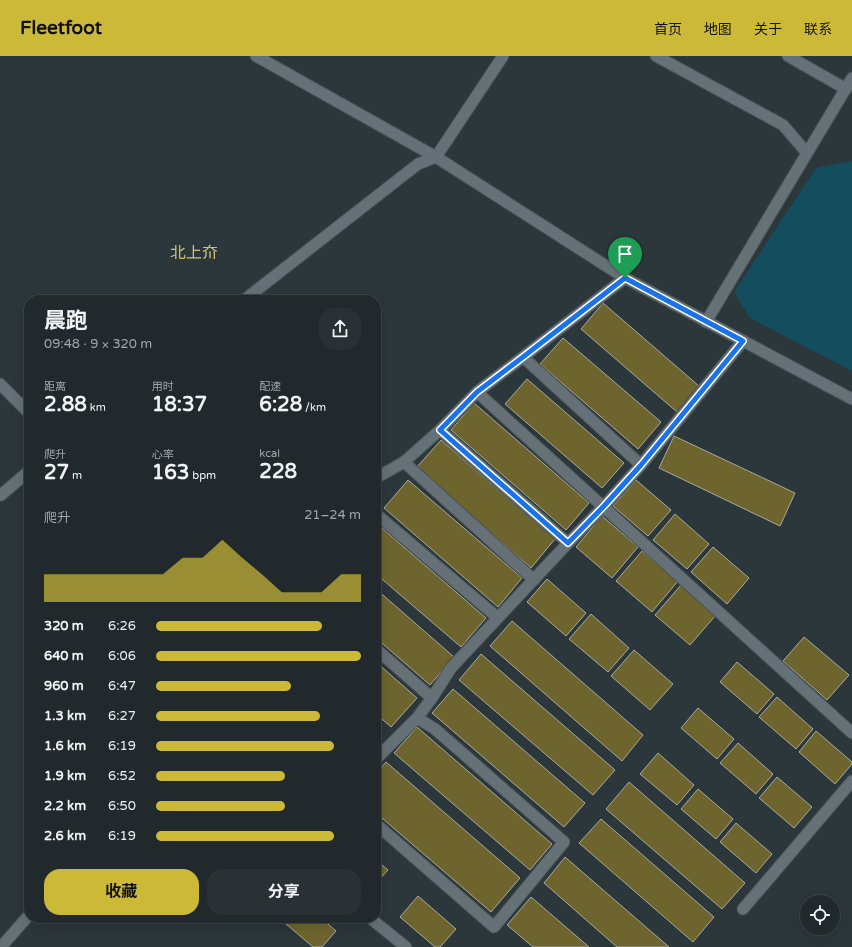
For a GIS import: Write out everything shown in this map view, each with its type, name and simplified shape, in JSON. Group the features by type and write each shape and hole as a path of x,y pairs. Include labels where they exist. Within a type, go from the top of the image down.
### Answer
{"street":[{"path":"256,56 436,157 625,278 852,399"},
{"path":"250,295 418,164 436,157 503,56"},
{"path":"656,56 783,125 807,153"},
{"path":"788,56 846,89"},
{"path":"706,322 852,78"},
{"path":"381,475 404,462 440,430 477,392 625,278"},
{"path":"381,755 417,718 451,668 641,465 743,341"},
{"path":"523,357 641,465"},
{"path":"0,384 24,409"},
{"path":"477,392 852,733"},
{"path":"440,430 568,543"},
{"path":"404,462 534,580"},
{"path":"1,495 24,475"},
{"path":"381,518 498,618"},
{"path":"381,654 432,698"},
{"path":"381,828 494,927 564,842 435,729 417,718"},
{"path":"743,909 852,780"},
{"path":"1,947 24,921"},
{"path":"376,923 406,947"}],"shaded area":[{"path":"852,161 852,371 750,318 734,292 816,168"}],"building":[{"path":"603,303 699,386 677,412 581,329"},
{"path":"563,338 661,422 638,449 540,364"},
{"path":"527,379 624,463 602,488 505,404"},
{"path":"474,403 589,503 566,530 451,430"},
{"path":"674,436 795,493 780,526 659,468"},
{"path":"441,440 555,539 531,568 416,468"},
{"path":"408,480 522,578 498,607 384,508"},
{"path":"636,480 671,510 648,536 613,506"},
{"path":"675,514 709,544 687,569 653,540"},
{"path":"602,516 638,547 612,578 576,547"},
{"path":"381,527 486,618 461,647 381,578"},
{"path":"713,547 749,578 727,604 691,572"},
{"path":"642,551 678,581 652,612 616,581"},
{"path":"547,579 586,613 566,636 527,602"},
{"path":"681,585 716,615 690,645 655,615"},
{"path":"381,593 454,657 430,685 381,642"},
{"path":"591,614 629,648 608,672 569,639"},
{"path":"512,621 643,735 622,761 490,646"},
{"path":"804,637 849,675 827,700 783,661"},
{"path":"634,650 673,684 650,710 611,676"},
{"path":"481,654 615,770 593,795 459,680"},
{"path":"737,662 774,694 757,714 720,682"},
{"path":"381,666 417,698 391,727 381,718"},
{"path":"453,689 585,803 564,827 432,713"},
{"path":"777,697 813,729 796,749 759,717"},
{"path":"698,708 734,739 717,759 681,728"},
{"path":"417,727 552,844 530,870 394,753"},
{"path":"816,731 852,762 852,764 835,784 799,752"},
{"path":"738,743 773,774 756,794 720,763"},
{"path":"658,753 694,785 677,805 640,774"},
{"path":"386,762 520,878 491,912 381,817 381,768"},
{"path":"777,777 812,807 794,828 759,798"},
{"path":"629,782 745,883 722,909 606,809"},
{"path":"698,789 733,819 716,839 681,809"},
{"path":"601,819 714,917 693,942 579,843"},
{"path":"736,823 772,854 756,873 720,842"},
{"path":"565,857 669,947 617,947 544,883"},
{"path":"381,864 388,870 381,878"},
{"path":"418,896 456,929 440,947 435,947 400,917"},
{"path":"531,897 589,947 533,947 507,925"},
{"path":"285,923 327,923 336,931 322,947 313,947"}],"district":[{"name":"北上夼","path":"194,252"}],"route":[{"path":"625,278 743,341 641,465 568,543 440,430 477,392 625,278"}]}
